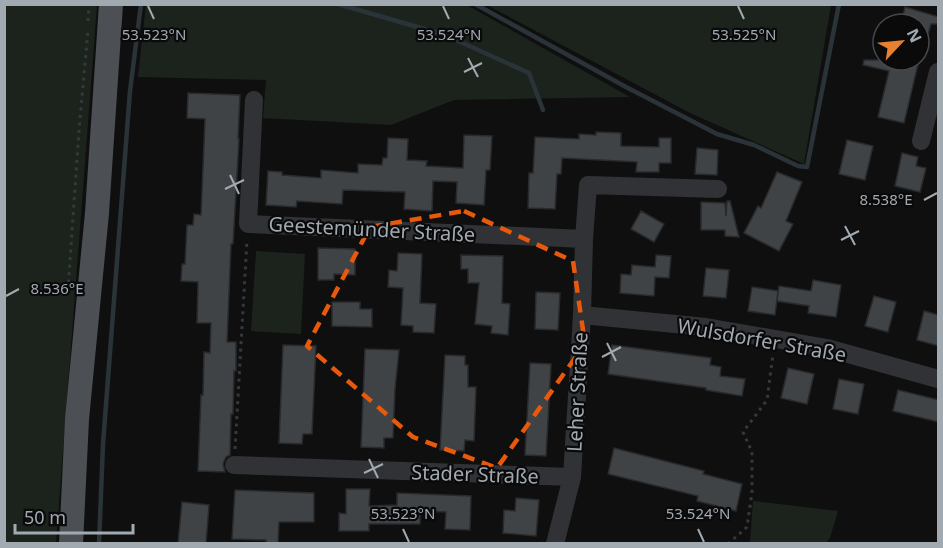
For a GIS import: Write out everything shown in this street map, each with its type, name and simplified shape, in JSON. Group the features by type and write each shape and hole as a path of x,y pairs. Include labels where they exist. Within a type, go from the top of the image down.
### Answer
{"main road":[{"path":"71,543 77,419 97,213 111,4"}],"street":[{"path":"921,141 939,72"},
{"name":"Geestemünder Straße","path":"254,100 248,224 584,239"},
{"name":"Leher Straße","path":"555,543 572,477 588,185 718,189"},
{"name":"Wulsdorfer Straße","path":"582,315 706,327 827,348 939,379"},
{"name":"Stader Straße","path":"234,465 572,477"}],"path":[{"path":"68,293 89,4"},
{"path":"234,465 248,224"},
{"path":"728,543 747,527 752,492 752,452 743,432 767,400 775,339"}],"highlighted area":[{"path":"464,211 573,261 585,344 497,468 413,437 307,346 370,227"}],"shaded area":[{"path":"465,4 630,97 454,100 391,125 263,118 266,80 138,77 146,5"},
{"path":"4,5 97,5 56,543 5,543"},
{"path":"487,5 831,5 804,164 690,113"},
{"path":"256,251 305,254 301,334 251,331"},
{"path":"753,501 838,511 830,538 826,543 750,543"}],"building":[{"path":"905,7 922,12 904,12"},
{"path":"931,15 939,17 939,24 931,24"},
{"path":"864,60 871,60 871,67 863,65"},
{"path":"889,72 916,72 904,123 878,117"},
{"path":"188,93 240,95 227,342 236,342 236,371 234,371 230,455 226,457 223,464 225,472 198,471 204,352 210,353 211,323 197,323 198,282 181,281 182,264 185,264 187,225 193,225 194,214 201,215 205,119 187,118"},
{"path":"596,132 621,133 621,146 659,147 659,138 671,138 671,163 659,163 659,172 636,172 637,162 562,158 561,174 557,174 555,209 528,208 529,173 533,173 535,137 579,139 579,134 596,135"},
{"path":"464,135 492,136 490,170 486,170 484,205 456,203 457,182 433,181 432,211 404,209 405,192 343,190 342,204 297,201 296,207 266,205 268,171 282,172 282,175 321,178 321,170 358,173 358,164 382,165 383,158 387,158 388,138 408,139 407,160 427,161 426,166 463,168"},
{"path":"847,140 873,146 865,180 839,174"},
{"path":"697,148 718,150 717,175 695,174"},
{"path":"902,153 918,157 916,166 926,168 920,192 895,186"},
{"path":"777,172 802,182 786,221 793,224 779,251 744,233 758,206 761,208"},
{"path":"727,201 730,201 739,237 725,236 725,230 701,230 701,202 725,203 726,216"},
{"path":"641,211 664,224 654,242 631,229"},
{"path":"318,248 355,249 355,275 334,274 334,280 318,280"},
{"path":"398,253 422,254 420,303 436,304 434,333 413,332 413,326 401,325 403,288 388,287 389,270 397,271"},
{"path":"461,255 503,256 502,303 510,304 508,335 491,333 492,326 475,324 479,283 468,283 468,269 461,269"},
{"path":"656,255 671,256 669,278 655,277 654,296 620,293 621,274 631,275 632,265 655,267"},
{"path":"706,268 729,270 726,298 703,296"},
{"path":"813,280 841,285 836,317 808,313 809,306 777,301 779,286 811,291"},
{"path":"752,287 778,291 775,315 748,311"},
{"path":"536,292 560,293 558,330 535,329"},
{"path":"874,296 896,302 888,332 865,326"},
{"path":"332,302 360,302 360,309 372,309 372,327 332,326"},
{"path":"924,311 939,315 939,346 917,340"},
{"path":"283,345 316,346 312,434 303,434 302,444 279,443"},
{"path":"612,345 711,358 710,365 721,367 720,376 745,379 742,396 706,390 706,388 608,374"},
{"path":"365,349 399,350 393,438 384,438 384,448 361,447"},
{"path":"445,355 465,356 465,365 468,365 468,387 476,387 474,441 465,440 464,451 440,450"},
{"path":"530,363 551,364 546,456 525,455"},
{"path":"788,368 814,374 807,404 781,398"},
{"path":"839,379 864,384 858,414 833,409"},
{"path":"898,390 939,400 939,422 893,411"},
{"path":"614,448 704,471 703,474 742,484 736,511 697,501 698,496 608,474"},
{"path":"346,489 370,489 369,506 397,505 397,493 471,496 470,530 445,529 446,512 420,511 420,524 369,524 369,531 339,531 339,513 346,514"},
{"path":"235,490 314,493 314,522 279,522 278,543 266,543 266,540 232,539"},
{"path":"516,498 539,500 536,536 503,533 504,510 515,511"},
{"path":"182,502 209,505 206,543 178,543"}],"waterway":[{"path":"99,544 103,444 130,91 141,4"},
{"path":"338,4 445,35 529,73 543,110"},
{"path":"475,4 717,134 754,145 798,166 807,167 839,4"}]}
